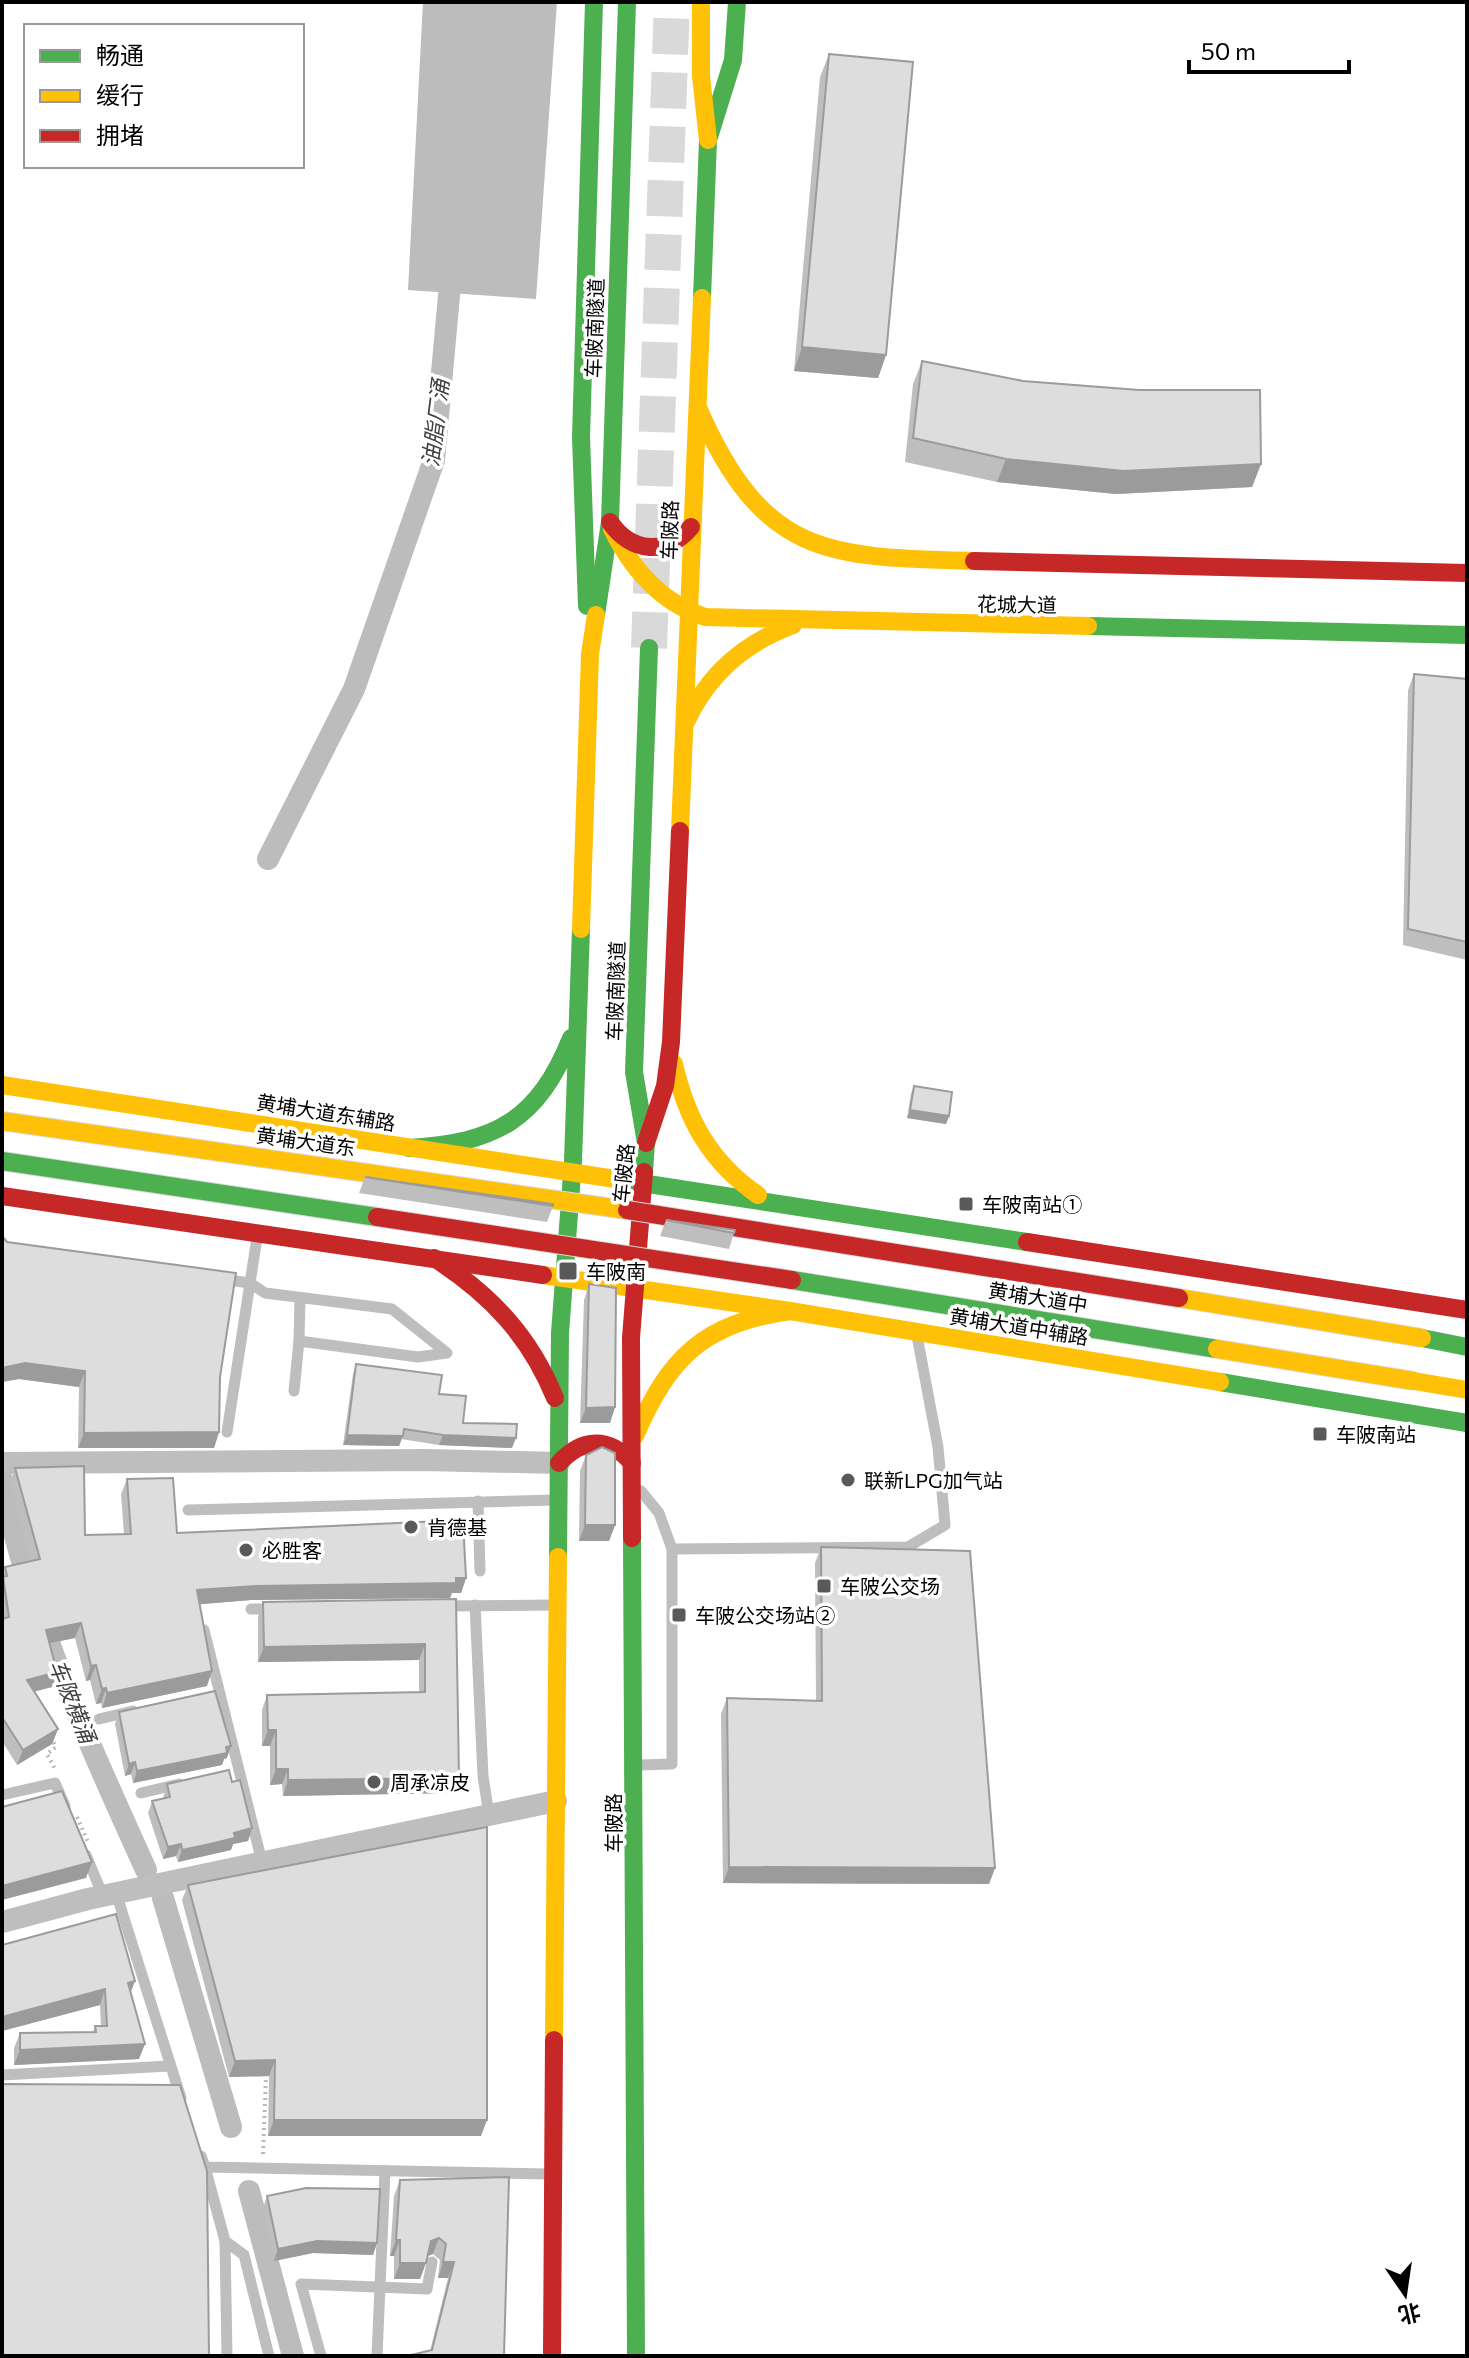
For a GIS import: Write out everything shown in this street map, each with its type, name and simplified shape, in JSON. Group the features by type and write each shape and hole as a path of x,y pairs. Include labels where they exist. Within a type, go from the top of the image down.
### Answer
{"main road":[{"path":"552,2356 559,1410 564,1278 573,1170 590,654 581,437 594,2"},
{"name":"车陂南隧道","path":"590,654 610,522 627,2"},
{"path":"701,2 701,76 708,140"},
{"name":"车陂路","path":"636,2356 633,1288 646,1143 665,1086 671,1042 708,140 733,60 737,2"},
{"name":"花城大道","path":"697,405 724,460 774,523 796,538 835,550 892,559 1467,573"},
{"path":"610,522 622,538 651,549 674,543 691,527"},
{"name":"花城大道","path":"610,522 619,543 667,598 688,612 716,618 1467,635"},
{"path":"683,729 696,699 731,659 766,635 803,621"},
{"name":"车陂南隧道","path":"646,1143 634,1072 649,648"},
{"path":"409,1148 470,1144 498,1133 523,1115 558,1069 578,1013"},
{"path":"671,1042 681,1096 698,1137 725,1172 772,1201"},
{"name":"黄埔大道东辅路","path":"2,1085 644,1181"},
{"name":"黄埔大道东","path":"2,1121 604,1206"},
{"path":"255,1233 275,1210 287,1181 283,1143 272,1127"},
{"path":"374,1248 398,1225 405,1200 402,1162 397,1152 384,1143"},
{"name":"黄埔大道中","path":"2,1161 601,1250 1467,1390"},
{"path":"644,1181 1467,1310"},
{"path":"2,1196 564,1278"},
{"name":"黄埔大道中","path":"604,1206 1053,1276 1467,1347"},
{"path":"839,1319 821,1290 819,1262 831,1232 856,1214"},
{"path":"1021,1349 1003,1323 1001,1289 1004,1275 1015,1260 1040,1242"},
{"path":"434,1258 468,1278 511,1320 546,1375 559,1410"},
{"name":"黄埔大道中辅路","path":"564,1278 916,1331 1467,1423"},
{"path":"559,1463 574,1448 595,1441 617,1446 632,1462 657,1390 689,1352 730,1324 790,1311"}],"street":[{"path":"9,1465 425,1460 559,1463"},
{"path":"2,1922 110,1894 556,1801"}],"lane":[{"path":"227,1432 255,1233"},
{"path":"203,1276 250,1283 265,1293 392,1309 447,1353 418,1357 299,1341"},
{"path":"294,1391 300,1298"},
{"path":"672,1549 908,1547 945,1525 938,1447 916,1331"},
{"path":"632,1462 659,1513 672,1549 672,1764 634,1765"},
{"path":"188,1510 558,1500"},
{"path":"478,1501 480,1571"},
{"path":"475,1605 483,1776 489,1815"},
{"path":"430,1606 558,1605"},
{"path":"251,1609 281,1609"},
{"path":"201,1620 262,1862"},
{"path":"204,1695 219,1692"},
{"path":"99,1719 144,1709"},
{"path":"224,1773 238,1770"},
{"path":"141,1793 196,1780"},
{"path":"2,1795 55,1783 73,1825"},
{"path":"79,1839 110,1894 185,2109"},
{"path":"2,2075 170,2066"},
{"path":"195,2138 225,2241 227,2356"},
{"path":"205,2167 553,2174"},
{"path":"377,2356 385,2171"},
{"path":"225,2241 244,2255 269,2356"},
{"path":"321,2356 301,2284 427,2289 432,2262"}],"path":[{"path":"263,2168 266,2076"}],"shaded area":[{"path":"423,2 557,2 536,299 408,290"}],"building":[{"path":"829,54 913,62 886,355 802,347"},
{"path":"922,361 1023,381 1139,390 1260,390 1261,464 1124,471 1006,459 913,438"},
{"path":"1414,674 1467,679 1467,942 1408,929"},
{"path":"914,1086 952,1092 949,1116 910,1110"},
{"path":"365,1177 553,1204 553,1206"},
{"path":"666,1220 735,1230 734,1233"},
{"path":"2,1236 7,1242 236,1273 220,1377 219,1432 84,1433 85,1371 25,1363 2,1368"},
{"path":"589,1284 616,1288 615,1407 586,1408"},
{"path":"356,1364 442,1375 439,1394 466,1396 463,1423 517,1424 516,1438 443,1435 404,1429 403,1436 347,1435"},
{"path":"602,1447 615,1453 615,1525 585,1525 586,1455"},
{"path":"84,1466 85,1535 131,1534 127,1479 173,1478 177,1533 463,1520 466,1578 456,1578 456,1583 256,1586 197,1590 212,1671 107,1693 106,1688 102,1689 96,1665 91,1666 81,1623 46,1630 57,1672 27,1680 58,1729 23,1750 2,1717 2,1619 9,1617 3,1577 7,1576 5,1567 40,1559 15,1468"},
{"path":"821,1547 970,1551 995,1868 729,1867 727,1698 822,1701"},
{"path":"456,1599 459,1778 288,1780 288,1769 276,1769 276,1730 268,1730 267,1695 425,1692 425,1644 264,1647 263,1602"},
{"path":"215,1691 231,1746 226,1747 227,1753 137,1771 135,1762 129,1764 119,1712"},
{"path":"229,1770 232,1782 240,1780 252,1828 234,1833 235,1838 210,1844 182,1850 181,1844 168,1847 152,1801 170,1797 167,1784"},
{"path":"62,1791 92,1862 2,1886 2,1807"},
{"path":"487,1827 487,2120 274,2120 275,2060 235,2061 188,1885"},
{"path":"116,1914 135,1981 128,1983 145,2044 20,2050 20,2033 96,2032 95,2026 107,2026 105,1989 2,2017 2,1945"},
{"path":"2,2084 180,2085 207,2171 209,2356 2,2356"},
{"path":"509,2177 504,2356 407,2356 432,2350 454,2262 443,2262 446,2244 439,2238 431,2241 426,2263 400,2263 400,2240 396,2240 400,2180"},
{"path":"306,2188 380,2189 377,2243 317,2241 278,2249 267,2196"}],"waterway":[{"name":"油脂厂涌","path":"268,859 354,689 434,460 452,263"},
{"name":"车陂横涌","path":"2,1480 44,1630 146,1870"},
{"name":"车陂横涌","path":"163,1898 231,2127"},
{"name":"车陂横涌","path":"249,2191 293,2356"}],"tunnel":[{"path":"649,648 672,2"}],"traffic: fast":[{"path":"587,606 581,437 594,2"},
{"path":"596,615 610,522 627,2"},
{"path":"702,298 708,140 733,60 737,2"},
{"path":"1088,626 1467,635"},
{"path":"644,1172 646,1143 634,1072 649,648"},
{"path":"558,1557 560,1333 573,1161 581,929"},
{"path":"409,1148 466,1140 490,1133 510,1122 528,1108 544,1089 571,1038"},
{"path":"2,1161 377,1217"},
{"path":"622,1180 1027,1242"},
{"path":"792,1280 1217,1349"},
{"path":"1422,1338 1467,1347"},
{"path":"1220,1382 1467,1423"},
{"path":"632,1538 636,2356"}],"traffic: slow":[{"path":"701,2 701,76 708,140"},
{"path":"680,831 702,298"},
{"path":"699,410 723,459 749,495 776,521 806,539 840,550 878,556 974,561"},
{"path":"612,529 629,558 650,583 675,603 705,617 1088,626"},
{"path":"581,929 590,654 596,615"},
{"path":"686,722 705,689 729,662 759,641 793,625"},
{"path":"674,1064 686,1103 703,1138 726,1168 758,1195"},
{"path":"2,1085 622,1180"},
{"path":"2,1121 627,1210"},
{"path":"543,1275 790,1311 1220,1382"},
{"path":"1179,1298 1422,1338"},
{"path":"635,1436 661,1385 693,1348 734,1324 790,1311"},
{"path":"1217,1349 1414,1381"},
{"path":"1414,1381 1467,1390"},
{"path":"554,2040 558,1557"}],"traffic: jam":[{"path":"610,522 628,540 649,547 671,543 691,527"},
{"path":"974,561 1467,573"},
{"path":"646,1143 665,1086 671,1042 680,831"},
{"path":"632,1538 631,1338 644,1172"},
{"path":"2,1196 543,1275"},
{"path":"627,1210 1179,1298"},
{"path":"377,1217 792,1280"},
{"path":"1027,1242 1467,1310"},
{"path":"434,1258 473,1286 506,1318 533,1355 555,1398"},
{"path":"559,1463 577,1449 596,1444 614,1448 632,1463"},
{"path":"552,2356 554,2040"}],"place":[{"name":"车陂南站①","path":"966,1204"},
{"name":"车陂南","path":"568,1271"},
{"name":"车陂南站","path":"1320,1434"},
{"name":"联新LPG加气站","path":"848,1480"},
{"name":"肯德基","path":"411,1527"},
{"name":"必胜客","path":"246,1550"},
{"name":"车陂公交场","path":"824,1586"},
{"name":"车陂公交场站②","path":"679,1615"},
{"name":"周承凉皮","path":"374,1782"}]}
